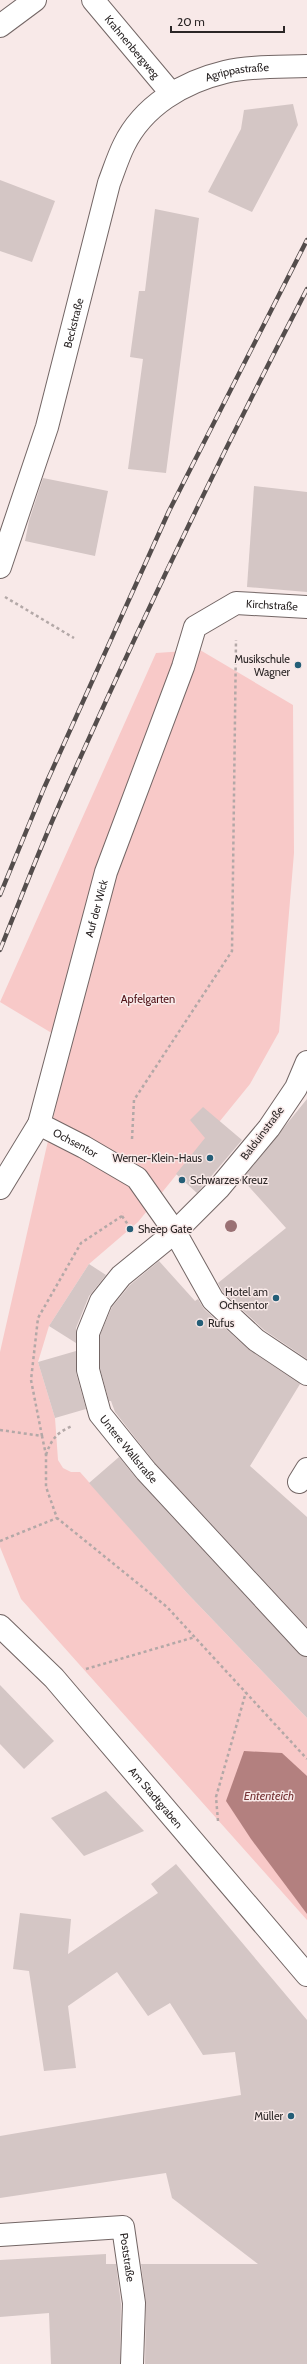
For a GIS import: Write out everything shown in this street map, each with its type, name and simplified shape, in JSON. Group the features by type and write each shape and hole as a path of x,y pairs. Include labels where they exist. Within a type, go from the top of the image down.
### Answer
{"street":[{"path":"0,26 35,0"},
{"name":"Krahnenbergweg","path":"93,0 171,93"},
{"name":"Agrippastraße","path":"171,93 187,84 226,72 307,66"},
{"name":"Beckstraße","path":"0,567 47,427 110,182 129,138 146,113 171,93"},
{"name":"Kirchstraße","path":"195,627 236,603 307,607"},
{"name":"Auf der Wick","path":"0,1188 39,1124 106,872 184,667 195,627"},
{"name":"Balduinstraße","path":"175,1232 219,1188 269,1128 296,1088 307,1062"},
{"name":"Ochsentor","path":"39,1124 84,1147 137,1178 175,1232 213,1300 256,1340 307,1374"},
{"name":"Untere Wallstraße","path":"175,1232 121,1276 101,1301 88,1333 88,1370 100,1414 146,1471 307,1645"},
{"name":"Am Stadtgraben","path":"0,1626 54,1678 307,1975"},
{"name":"Poststraße","path":"0,2235 124,2227 134,2303 132,2364"}],"path":[{"path":"0,594 74,638"},
{"path":"236,603 232,951 134,1100 132,1140 137,1178 122,1216 81,1243 38,1318 31,1380 46,1455 46,1487 57,1518 167,1606 307,1759"},
{"path":"0,1430 42,1436"},
{"path":"46,1455 51,1440 61,1431"},
{"path":"0,1541 57,1518"},
{"path":"54,1678 195,1637"},
{"path":"219,1828 216,1797 246,1692"}],"green space":[{"name":"Apfelgarten","path":"200,650 293,705 294,853 279,1032 250,1084 138,1222 89,1264 49,1326 38,1362 55,1418 58,1460 63,1468 71,1472 80,1472 187,1593 307,1718 307,1920 21,1599 0,1547 0,1352 70,1044 0,1002 156,653"}],"water":[{"name":"Ententeich","path":"244,1751 282,1753 307,1776 307,1914 251,1839 226,1801"}],"building":[{"path":"293,104 298,125 252,212 208,192 241,129 244,110"},
{"path":"0,180 55,201 32,262 0,251"},
{"path":"155,209 199,218 166,473 128,469 143,359 130,357 139,291 145,291"},
{"path":"43,478 108,491 95,556 25,541 29,521"},
{"path":"254,486 307,492 307,592 247,587"},
{"path":"307,1099 307,1359 264,1330 223,1292 218,1283 286,1228 242,1179"},
{"name":"Werner-Klein-Haus","path":"203,1107 242,1140 197,1193 176,1174 205,1138 190,1120"},
{"path":"159,1261 195,1301 198,1299 204,1309 248,1349 300,1384 250,1466 307,1517 307,1627 155,1463 115,1412 111,1401 109,1401 100,1368 100,1335 112,1307 130,1285"},
{"path":"89,1264 106,1275 89,1296 76,1328 76,1343 49,1326"},
{"path":"76,1351 76,1373 86,1409 55,1418 38,1362"},
{"path":"119,1457 137,1479 298,1653 307,1657 307,1718 187,1593 89,1483"},
{"path":"0,1685 54,1741 24,1769 0,1744"},
{"path":"106,1791 144,1831 84,1856 51,1818"},
{"path":"176,1864 307,2020 307,2364 145,2364 146,2303 141,2264 258,2264 172,2198 166,2173 0,2198 0,2136 241,2095 235,2052 203,2055 170,2003 148,2016 117,1972 68,2006 76,2068 44,2071 29,1971 13,1969 20,1913 71,1919 68,1954 158,1893 151,1884"},
{"path":"106,2254 106,2264 116,2264 121,2304 120,2364 51,2364 49,2313 0,2317 0,2260"}],"railway":[{"path":"0,895 44,788 169,511 307,240"},
{"path":"0,950 39,852 122,666 212,477 307,289"}],"place":[{"name":"Musikschule Wagner","path":"298,665"},
{"name":"Werner-Klein-Haus","path":"210,1158"},
{"name":"Schwarzes Kreuz","path":"182,1180"},
{"name":"Sheep Gate","path":"130,1229"},
{"name":"Hotel am Ochsentor","path":"276,1298"},
{"name":"Rufus","path":"200,1323"},
{"name":"Müller","path":"291,2116"}]}
